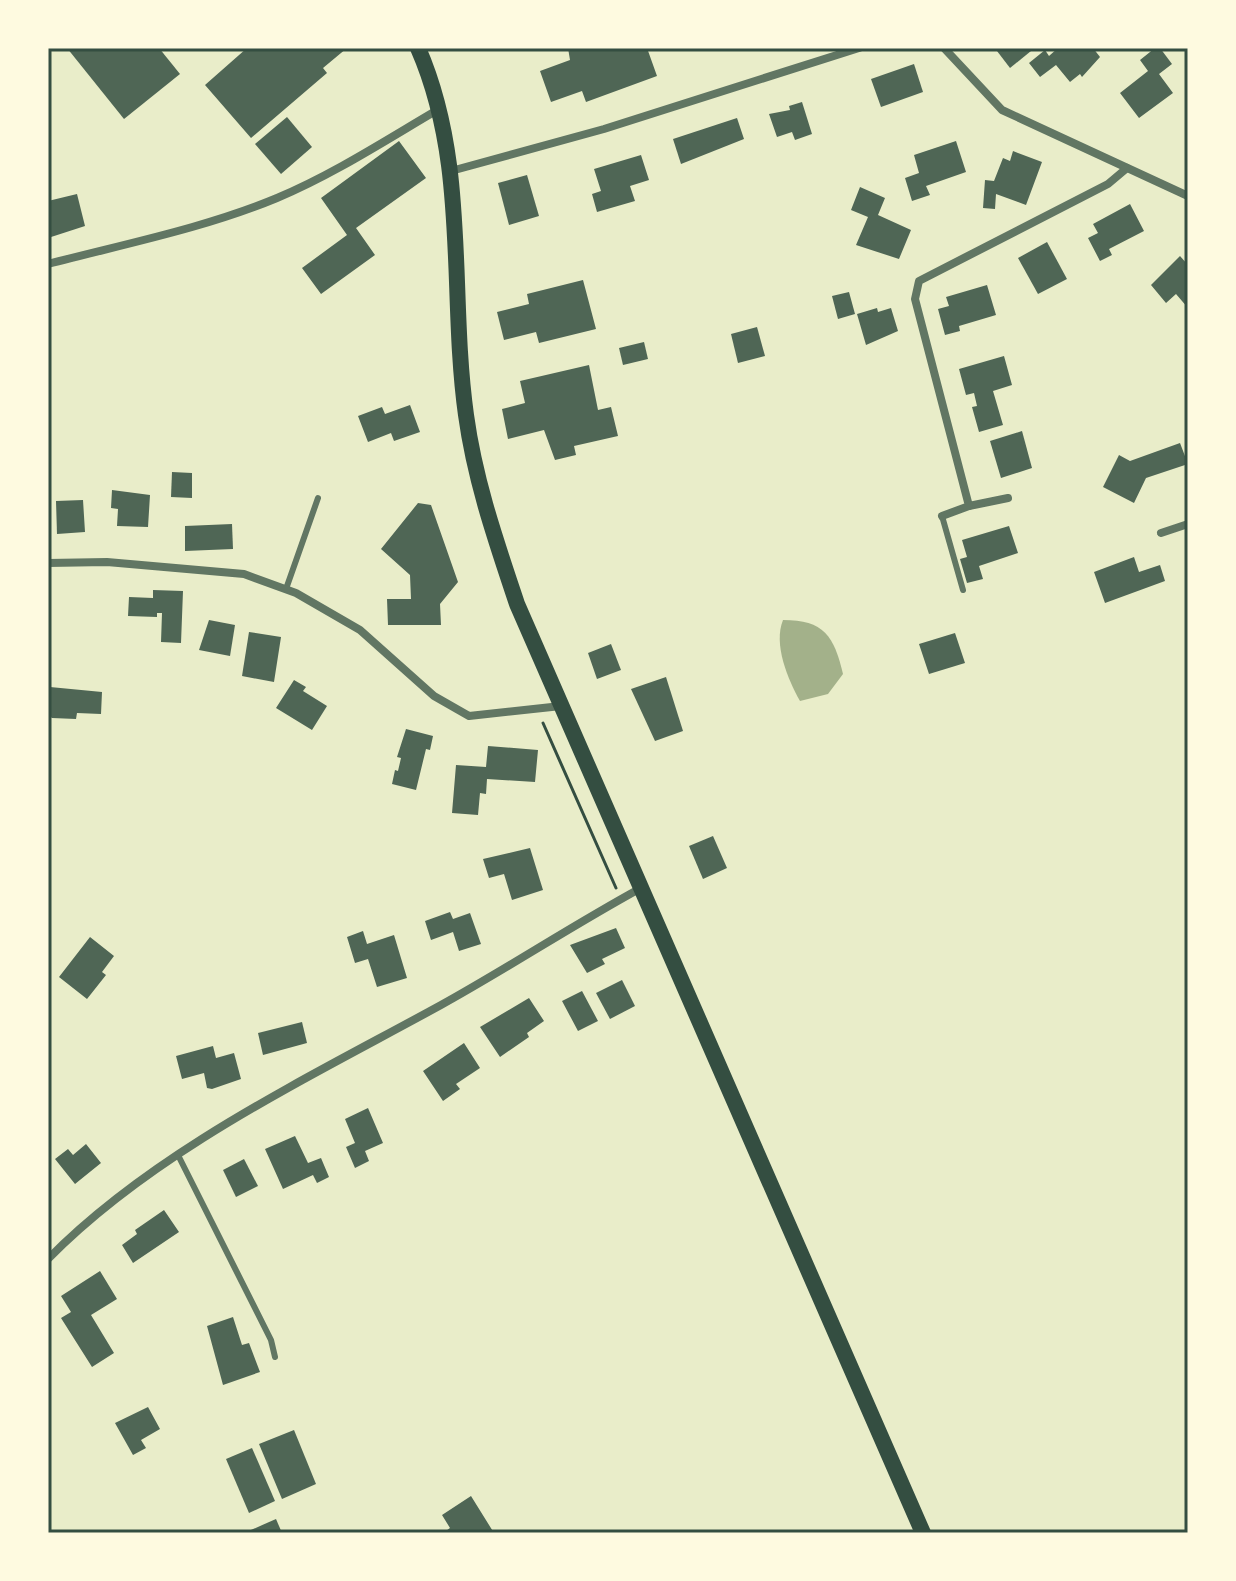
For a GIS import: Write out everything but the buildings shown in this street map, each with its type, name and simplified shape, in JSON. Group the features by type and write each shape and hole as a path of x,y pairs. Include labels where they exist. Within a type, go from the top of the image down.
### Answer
{"main road":[{"path":"418,48 439,109 451,171 466,414 483,503 517,604 923,1533"}],"street":[{"path":"451,171 604,129 859,48"},
{"path":"944,48 1002,110 1188,196"},
{"path":"48,264 203,223 277,198 348,162 439,109"},
{"path":"969,506 915,299 919,281 1108,184 1127,168"},
{"path":"942,516 969,506 1008,498"},
{"path":"1161,533 1188,524"},
{"path":"48,563 107,562 244,574 286,589 360,630 434,696 469,716 561,706"},
{"path":"48,1259 85,1222 238,1116 446,1003 641,888"}],"lane":[{"path":"286,589 318,498"},
{"path":"942,516 963,590"},
{"path":"179,1157 271,1340 275,1357"}],"path":[{"path":"537,709 621,899"}],"shaded area":[{"path":"783,620 818,627 831,640 843,674 828,694 800,701 781,651"}]}
